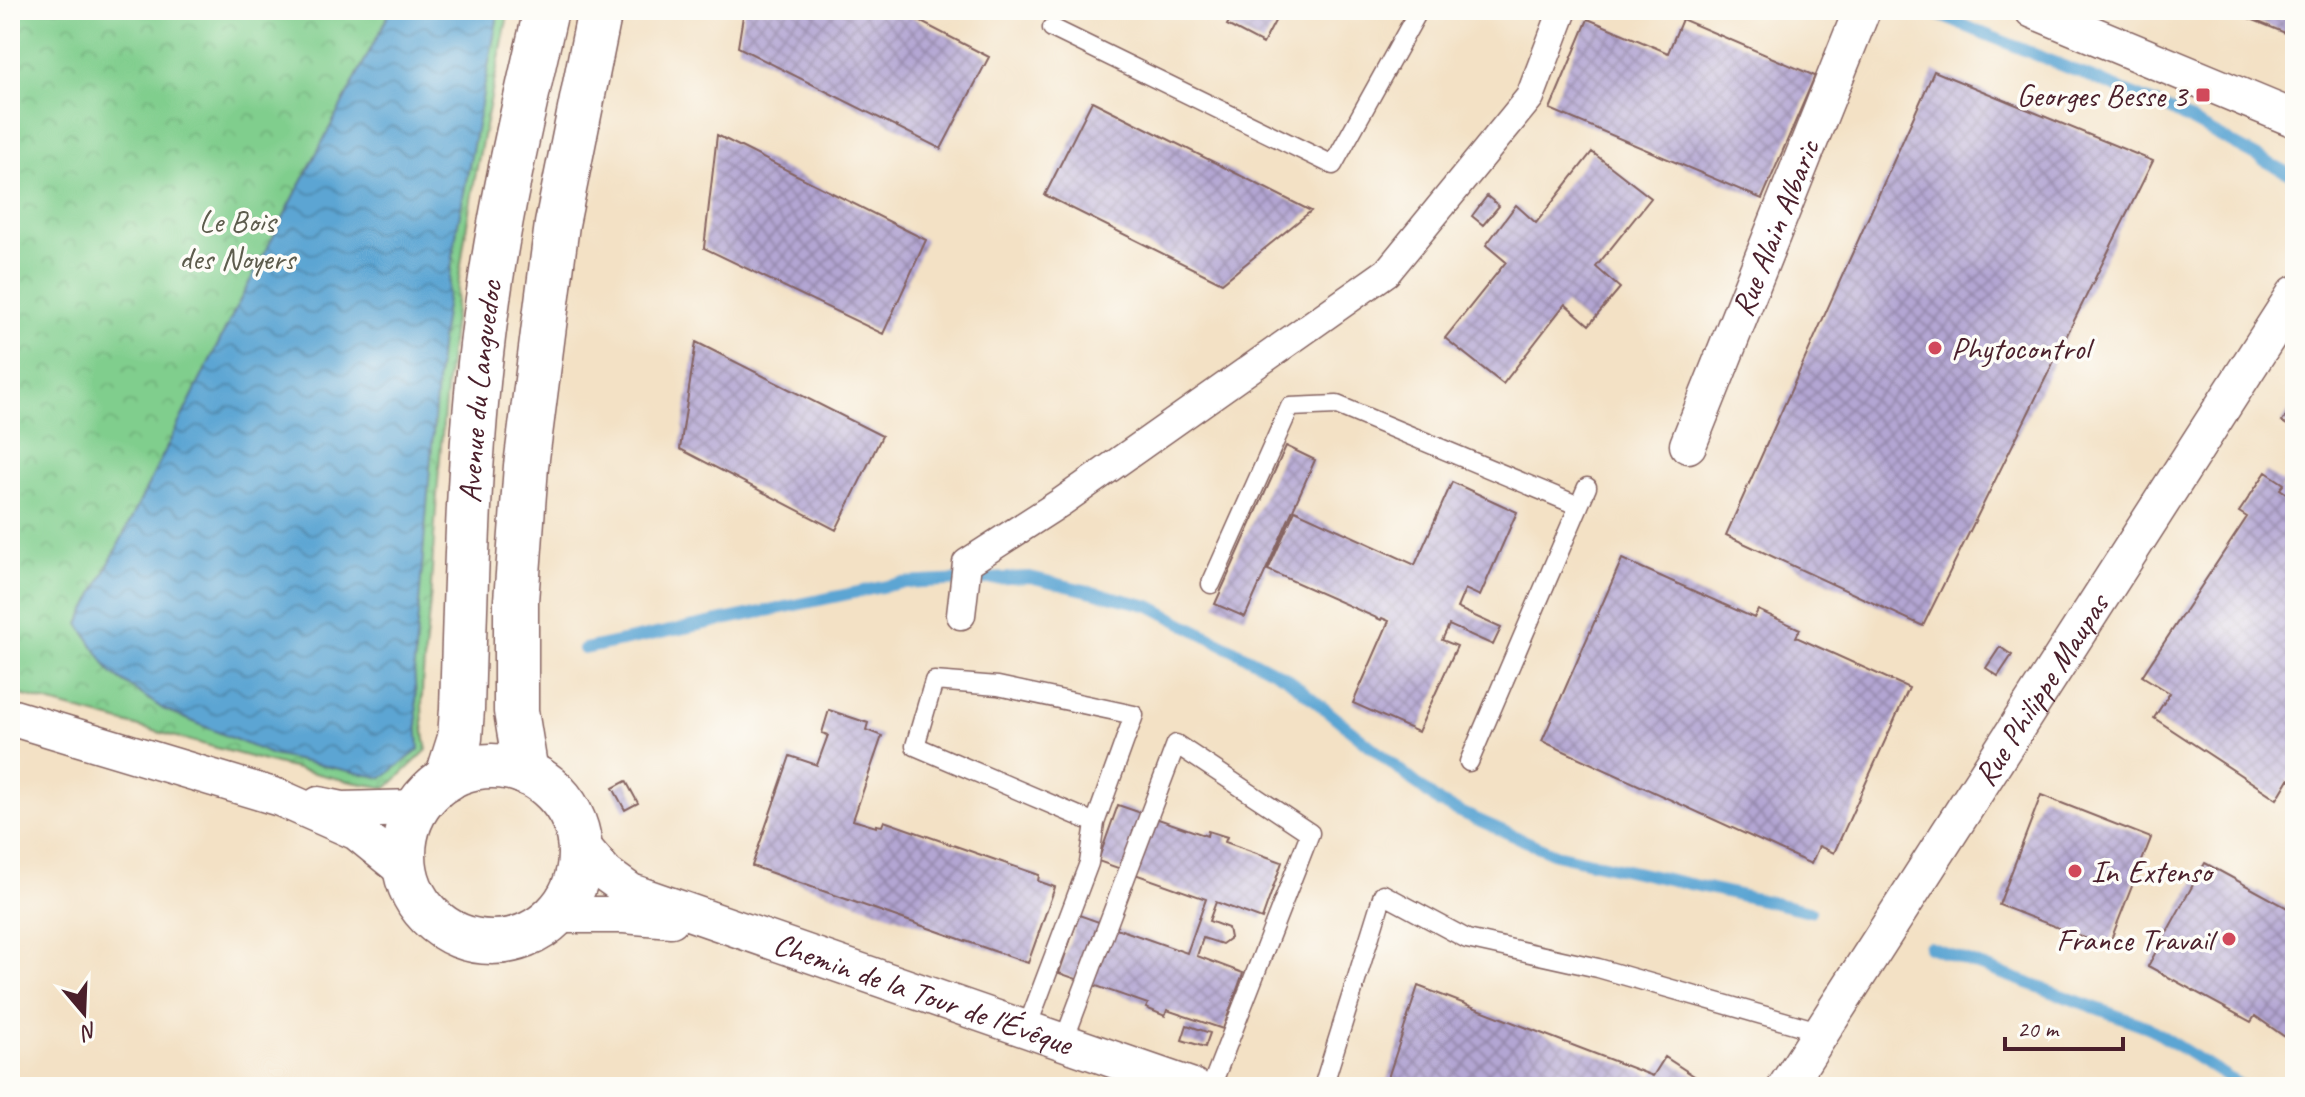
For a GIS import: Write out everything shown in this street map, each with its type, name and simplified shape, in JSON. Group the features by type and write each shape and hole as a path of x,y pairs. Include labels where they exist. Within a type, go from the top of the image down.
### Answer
{"street":[{"name":"Avenue du Languedoc","path":"432,793 460,738 469,496 486,314 513,153 546,10"},
{"name":"Avenue du Languedoc","path":"526,773 516,711 516,632 526,466 557,224 600,10"},
{"path":"961,615 967,563 1060,503 1387,272 1530,97 1563,10"},
{"name":"Rue Alain Albaric","path":"1688,445 1862,10"},
{"path":"2033,10 2295,119"},
{"name":"Rue Philippe Maupas","path":"1786,1087 2295,294"},
{"path":"10,717 280,798 343,810 432,793 466,770 486,766 506,767 526,773 553,790 572,815 581,845 577,883 557,915 528,936 494,943 465,939 439,926 417,902 405,871 405,838 432,793"},
{"path":"280,798 357,832 405,871"},
{"name":"Chemin de la Tour de l'Évêque","path":"581,845 606,874 631,892 1193,1087"},
{"name":"Chemin de la Tour de l'Évêque","path":"557,915 663,918 744,931"}],"lane":[{"path":"1052,28 1333,165 1419,10"},
{"path":"1211,584 1290,407 1337,405 1579,506"},
{"path":"1469,762 1587,487"},
{"path":"1026,1030 1089,863 1095,823 1134,715 998,686 934,681 915,746 1095,823"},
{"path":"1063,1043 1176,744 1310,833 1211,1087"},
{"path":"1323,1087 1383,894 1467,939 1598,968 1822,1032"}],"green space":[{"name":"Le Bois des Noyers","path":"10,10 509,10 471,197 449,359 423,668 422,710 427,750 387,788 276,764 10,692"}],"water":[{"path":"391,10 499,10 457,229 440,347 414,666 419,750 382,778 272,755 163,709 111,673 79,624 236,308"}],"building":[{"path":"744,10 898,10 989,57 941,149 738,47"},
{"path":"1236,10 1281,10 1263,44 1227,25"},
{"path":"2229,10 2295,10 2295,37"},
{"path":"1588,19 1668,53 1682,19 1815,76 1762,199 1550,109"},
{"name":"Phytocontrol","path":"1934,71 2153,161 1923,626 1726,535"},
{"path":"1092,101 1311,211 1222,283 1045,195"},
{"path":"717,135 926,240 883,334 704,248"},
{"path":"1592,152 1651,198 1596,267 1620,288 1589,325 1565,304 1503,384 1445,338 1506,262 1486,245 1516,205 1536,223"},
{"path":"1487,196 1499,206 1483,225 1472,216"},
{"path":"696,342 882,436 836,530 680,449"},
{"path":"2295,402 2295,430 2282,422"},
{"path":"1286,446 1315,460 1245,617 1215,604"},
{"path":"2266,472 2284,484 2280,489 2295,499 2295,783 2289,779 2277,799 2154,718 2170,693 2142,676 2247,517 2239,512"},
{"path":"1452,482 1517,512 1480,596 1465,589 1457,608 1501,628 1493,645 1449,625 1442,640 1457,646 1418,732 1353,703 1389,621 1268,570 1295,510 1415,565"},
{"path":"1622,559 1754,618 1758,610 1800,629 1796,637 1909,688 1834,853 1819,846 1811,864 1542,741"},
{"path":"2000,647 2012,655 1998,676 1986,668"},
{"path":"829,710 868,723 866,730 882,736 853,820 876,827 882,826 884,821 1039,875 1038,881 1055,887 1028,963 752,866 790,756 817,765 828,735 822,733"},
{"path":"626,781 638,803 625,810 613,788"},
{"name":"In Extenso","path":"2041,795 2151,838 2108,947 1999,905"},
{"path":"1118,805 1207,836 1208,831 1227,837 1225,842 1282,862 1262,919 1216,902 1209,921 1228,928 1230,938 1222,944 1203,938 1197,956 1243,973 1223,1029 1167,1010 1165,1016 1146,1008 1148,1004 1059,973 1079,915 1187,953 1206,899 1098,861"},
{"name":"France Travail","path":"2205,863 2295,912 2295,1044 2255,1016 2251,1022 2148,966"},
{"path":"1418,986 1653,1076 1665,1057 1711,1087 1395,1087 1386,1084"},
{"path":"1187,1025 1210,1033 1205,1047 1182,1040"}],"waterway":[{"path":"1926,10 2171,110 2295,177"},
{"path":"584,649 901,583 1030,577 1150,606 1287,678 1440,803 1555,854 1810,911"},
{"path":"1929,947 2148,1027 2243,1087"}],"place":[{"name":"Georges Besse 3","path":"2203,95"},
{"name":"Phytocontrol","path":"1935,348"},
{"name":"In Extenso","path":"2075,871"},
{"name":"France Travail","path":"2229,939"}]}
